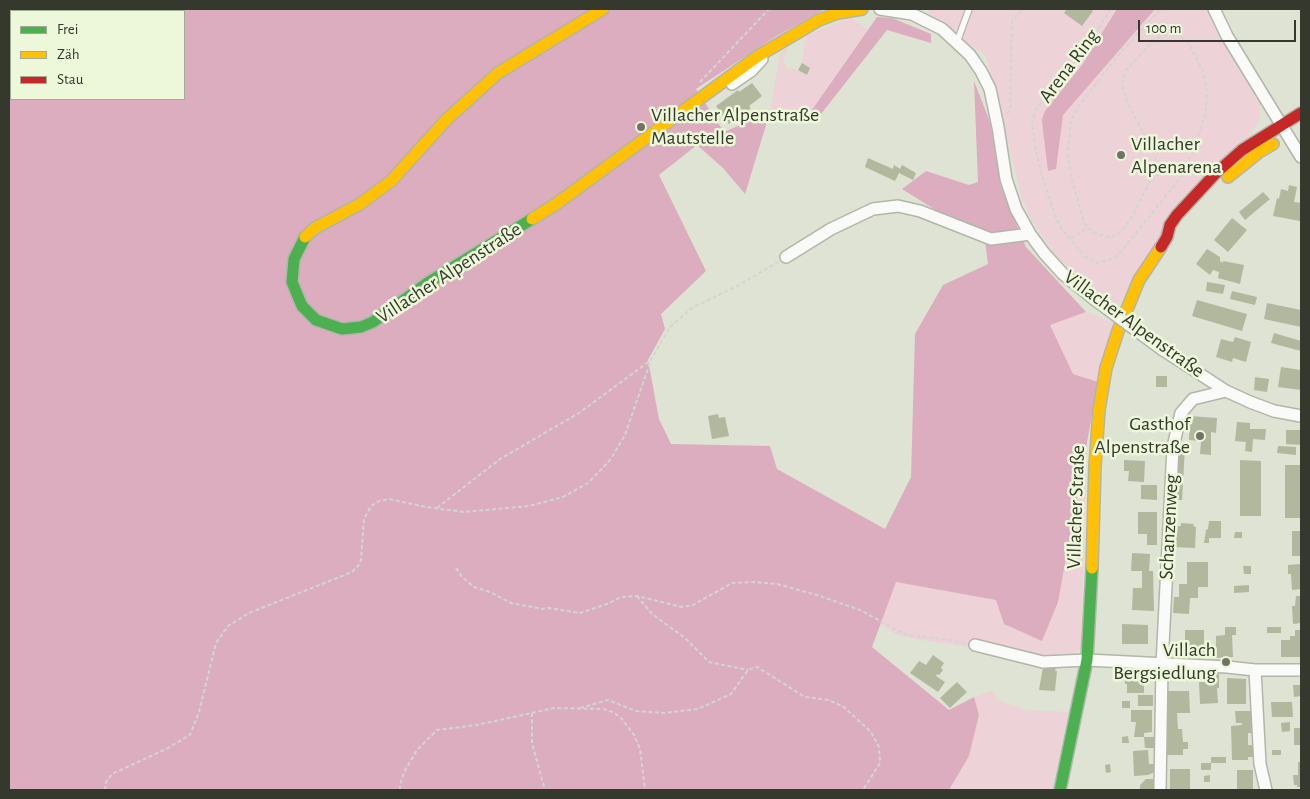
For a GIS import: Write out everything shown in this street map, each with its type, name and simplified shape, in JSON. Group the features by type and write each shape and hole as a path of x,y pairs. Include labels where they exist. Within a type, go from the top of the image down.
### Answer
{"street":[{"name":"Villacher Alpenstraße","path":"603,9 498,73 446,120 386,185 360,204 315,228 306,235 294,259 292,282 302,306 316,320 342,329 361,327 373,322 429,282 556,204 758,56 819,20 838,13 862,9"},
{"name":"Villacher Alpenstraße","path":"880,9 912,14 942,28 970,55 990,89 1006,179 1016,209 1030,234 1063,274 1094,300 1163,350 1226,391 1274,411 1301,416"},
{"path":"1214,9 1227,36 1287,130 1301,157"},
{"name":"Villacher Straße","path":"1060,790 1087,660 1099,410 1106,368 1118,330 1139,280 1167,236 1176,232 1221,182 1287,130 1301,113"},
{"path":"786,257 873,208 898,206 920,211 991,239 1030,234"},
{"name":"Schanzenweg","path":"1160,790 1162,665 1173,447 1181,412 1193,399 1226,391"},
{"path":"975,645 1043,662 1087,660 1256,670 1301,670"},
{"path":"1256,670 1260,764 1266,790"}],"lane":[{"path":"957,42 969,9"}],"path":[{"path":"699,82 769,9"},
{"path":"998,127 1010,110 1012,21 1023,9"},
{"name":"Arena Ring","path":"1111,9 1068,74 1037,107 1032,121 1036,151 1047,193 1059,223 1088,260 1097,263 1112,259 1128,244 1180,178 1201,130 1206,112 1207,93 1205,81 1199,62 1188,42 1179,35 1170,33 1154,40 1126,70 1122,80 1127,102 1155,154 1156,165 1154,175 1132,217 1122,231 1114,236 1107,237 1088,228 1084,222 1070,177 1068,152 1071,121 1077,108 1117,57 1162,9"},
{"path":"1070,239 1088,228"},
{"path":"104,790 106,782 112,774 166,749 190,735 199,712 216,643 228,626 249,613 352,572 358,566 364,519 371,506 379,501 389,499 464,512 529,506 563,497 588,482 610,460 625,435 651,360 670,327 692,308 741,284 786,257"},
{"path":"437,508 500,459 579,412 651,360"},
{"path":"456,568 462,577 474,587 490,592 511,603 542,610 549,608 580,613 607,604 621,596 637,596 682,607 694,605 732,583 777,584 860,610 902,633 975,645"},
{"path":"637,596 652,614 685,638 709,662 748,670 757,667 805,697 829,700 844,708 871,732 879,748 880,763 862,790"},
{"path":"580,708 608,700 636,711 664,713 698,709 731,694 748,670"},
{"path":"400,790 404,772 417,750 437,730 477,725 554,708 580,708 603,709 613,712 634,735 640,749 645,790"},
{"path":"532,713 532,743 545,790"}],"shaded area":[{"path":"9,9 825,9 775,37 696,89 724,132 770,112 745,194 723,168 697,145 659,175 706,271 661,314 665,329 648,360 659,419 671,444 770,446 777,469 885,529 911,477 915,334 943,285 988,264 985,241 902,189 926,171 969,185 978,182 974,81 990,122 1001,187 1026,247 1086,312 1050,325 1073,374 1098,382 1058,602 1042,641 1004,624 996,600 896,582 872,647 949,710 974,697 979,715 969,756 949,790 9,790"},
{"name":"Villacher Alpenarena","path":"930,9 1208,9 1212,21 1260,103 1260,116 1250,136 1140,269 1118,306 1092,288 1059,259 1031,220 1022,198 986,56 929,14"},
{"path":"1117,9 1155,9 1063,115 1056,169 1048,171 1042,119 1045,111 1082,65"},
{"path":"851,17 868,30 807,117 770,112 780,55 785,48 788,49 783,59 787,68 798,70 807,75 810,68 802,63 806,36"},
{"path":"877,17 892,18 931,34 931,43 887,30 817,119 807,117"},
{"path":"1086,312 1114,323 1098,382 1073,374 1050,325"},
{"path":"1087,441 1081,647 1073,655 1042,658 915,639 897,635 880,624 896,582 996,600 1058,602"},
{"path":"994,690 997,700 1027,710 1068,712 1052,790 949,790 969,756 979,715 974,697"}],"building":[{"path":"1067,9 1090,9 1093,11 1082,26 1064,13"},
{"path":"802,63 810,68 807,75 798,70"},
{"path":"752,83 762,96 749,106 751,108 729,124 716,106 738,90 739,92"},
{"path":"868,158 893,169 894,165 900,169 902,165 916,173 913,180 899,173 895,181 865,167"},
{"path":"1289,185 1297,187 1294,202 1301,203 1300,221 1273,216 1281,189 1288,191"},
{"path":"1263,192 1270,199 1245,220 1239,212"},
{"path":"1232,218 1247,230 1228,252 1214,240"},
{"path":"1207,249 1220,257 1220,261 1223,263 1223,261 1244,265 1240,284 1218,278 1219,272 1213,270 1210,275 1196,264"},
{"path":"1207,282 1225,285 1223,294 1206,291"},
{"path":"1232,291 1257,297 1255,305 1230,299"},
{"path":"1197,300 1247,314 1242,331 1192,316"},
{"path":"1267,303 1301,310 1301,327 1264,319"},
{"path":"1274,333 1301,341 1301,351 1271,343"},
{"path":"1235,337 1251,342 1246,362 1233,358 1232,362 1216,357 1221,339 1233,342"},
{"path":"1281,367 1301,370 1301,390 1278,387"},
{"path":"1156,376 1167,376 1167,387 1156,387"},
{"path":"1255,377 1269,379 1267,392 1254,390"},
{"path":"718,414 719,418 725,417 729,436 712,439 708,416"},
{"name":"Gasthof Alpenstraße","path":"1190,416 1217,418 1216,433 1211,432 1211,455 1200,454 1201,441 1189,440"},
{"path":"1237,422 1250,423 1250,429 1266,429 1265,440 1253,439 1252,452 1245,451 1246,442 1235,441"},
{"path":"1286,430 1301,430 1301,445 1286,444"},
{"path":"1278,446 1296,447 1296,455 1277,453"},
{"path":"1177,447 1185,447 1182,500 1174,500"},
{"path":"1124,460 1145,461 1144,482 1128,481 1129,471 1124,471"},
{"path":"1240,460 1261,461 1261,516 1240,516"},
{"path":"1285,465 1301,465 1301,518 1285,518"},
{"path":"1141,485 1157,485 1157,500 1141,499"},
{"path":"1138,512 1157,512 1157,545 1147,545 1147,534 1138,534"},
{"path":"1209,521 1221,521 1221,538 1209,538 1209,543 1204,543 1206,530 1208,529"},
{"path":"1181,523 1194,524 1193,526 1196,527 1195,548 1174,547 1175,526 1181,526"},
{"path":"1292,531 1301,531 1301,556 1292,556"},
{"path":"1235,532 1242,532 1242,538 1234,538"},
{"path":"1132,553 1150,554 1149,571 1153,571 1154,611 1132,610 1133,588 1142,588 1142,571 1131,571"},
{"path":"1187,562 1208,562 1208,587 1198,587 1198,598 1190,598 1189,614 1173,613 1174,597 1179,597 1179,584 1187,584"},
{"path":"1301,564 1301,589 1292,590 1291,574 1288,574 1288,565"},
{"path":"1243,566 1251,566 1251,574 1244,574"},
{"path":"1249,585 1249,592 1234,593 1234,586"},
{"path":"1296,596 1301,596 1301,623 1293,624 1292,606 1295,606"},
{"path":"1122,624 1148,625 1148,644 1122,644"},
{"path":"1225,627 1236,627 1236,635 1232,635 1233,657 1216,658 1216,636 1225,635"},
{"path":"1267,627 1281,627 1281,633 1267,633"},
{"path":"1185,630 1204,630 1204,653 1185,653"},
{"path":"1295,630 1301,630 1301,657 1281,657 1281,640 1290,640 1290,636 1295,636"},
{"path":"933,655 944,663 941,668 943,670 936,676 945,682 938,692 910,673 919,661 926,665"},
{"path":"1043,667 1056,668 1055,691 1039,690"},
{"path":"1125,673 1144,673 1144,693 1127,693"},
{"path":"1219,674 1219,688 1217,688 1218,703 1200,704 1199,682 1209,682 1209,675"},
{"path":"1227,678 1246,679 1246,704 1227,704"},
{"path":"957,682 967,692 950,708 940,698"},
{"path":"1293,685 1301,685 1301,696 1294,697"},
{"path":"1168,691 1189,691 1190,713 1177,713 1178,729 1182,729 1183,742 1188,742 1188,749 1183,749 1183,755 1167,755 1165,711 1168,711"},
{"path":"1138,695 1153,695 1153,706 1138,706"},
{"path":"1122,701 1130,701 1130,708 1122,708"},
{"path":"1271,702 1292,702 1293,717 1272,717"},
{"path":"1131,710 1152,710 1152,732 1144,733 1144,737 1134,737 1136,722 1131,722"},
{"path":"1235,711 1251,711 1252,733 1248,733 1248,745 1253,745 1253,757 1248,757 1248,760 1232,760 1231,726 1242,725 1242,723 1236,723"},
{"path":"1290,722 1290,731 1282,732 1281,723"},
{"path":"1294,728 1301,728 1301,745 1294,745"},
{"path":"1128,736 1129,743 1122,743 1122,737"},
{"path":"1144,737 1154,737 1155,748 1145,748"},
{"path":"1148,750 1149,764 1155,764 1155,772 1148,775 1134,776 1133,751"},
{"path":"1272,750 1281,750 1281,755 1272,755"},
{"path":"1211,757 1226,757 1226,763 1211,763"},
{"path":"1298,762 1301,762 1301,787 1294,785 1293,775 1298,775"},
{"path":"1201,763 1211,763 1211,770 1201,770"},
{"path":"1110,764 1111,772 1106,773 1105,765"},
{"path":"1170,769 1190,769 1190,790 1170,790"},
{"path":"1237,770 1253,770 1253,790 1237,790"},
{"path":"1210,775 1210,782 1204,782 1204,776"},
{"path":"1146,779 1154,779 1154,790 1140,790 1140,785"}],"traffic: fast":[{"path":"305,237 294,259 292,282 302,306 316,320 342,329 361,327 373,322 429,282 532,219"},
{"path":"1060,790 1087,660 1092,568"}],"traffic: slow":[{"path":"305,237 315,228 360,204 391,181 446,120 498,73 603,9"},
{"path":"532,219 556,204 758,56 819,20 838,13 862,9"},
{"path":"1228,177 1259,152 1273,144"},
{"path":"1092,568 1095,466 1099,410 1106,368 1118,331 1139,280 1161,247"}],"traffic: jam":[{"path":"1161,247 1167,237 1170,225 1177,215 1215,174 1242,150 1301,113"}],"place":[{"name":"Villacher Alpenstraße Mautstelle","path":"641,127"},
{"name":"Villacher Alpenarena","path":"1121,155"},
{"name":"Gasthof Alpenstraße","path":"1200,436"},
{"name":"Villach Bergsiedlung","path":"1226,662"}]}
